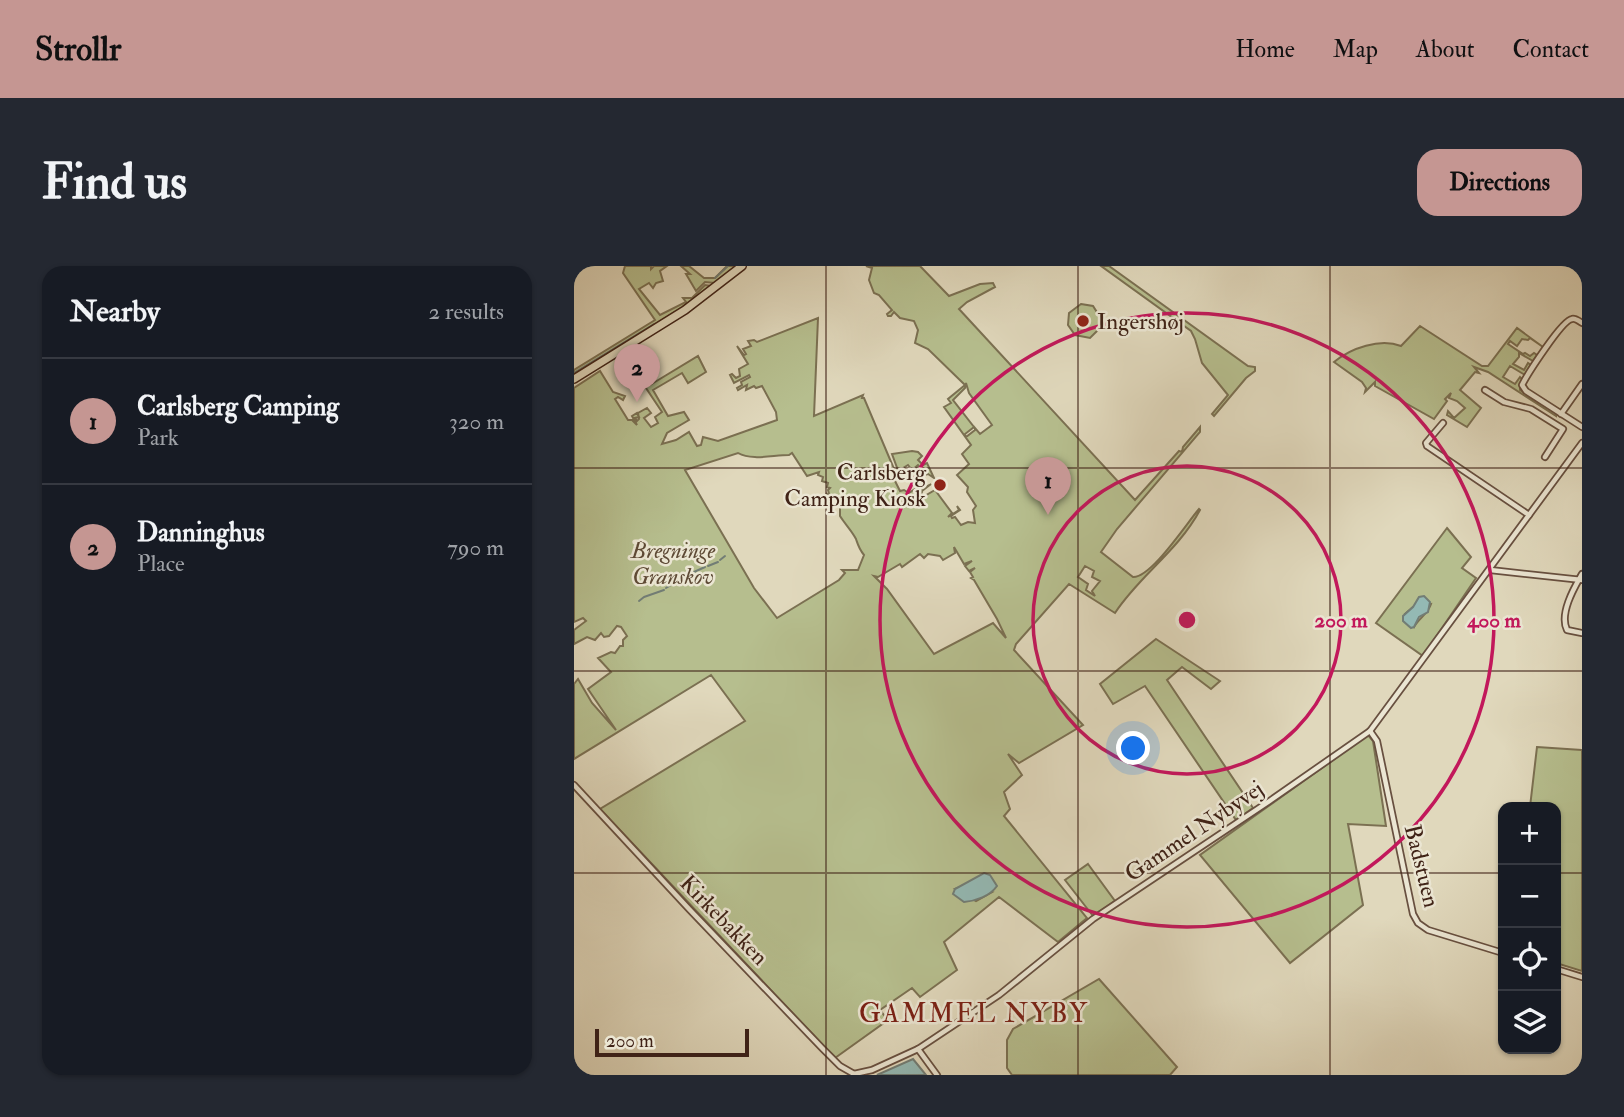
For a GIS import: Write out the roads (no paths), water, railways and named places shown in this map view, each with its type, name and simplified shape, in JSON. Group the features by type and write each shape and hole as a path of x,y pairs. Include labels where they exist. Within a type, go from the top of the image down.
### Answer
{"main road":[{"path":"574,379 685,310 742,266"}],"street":[{"path":"1582,323 1573,319 1567,320 1543,351 1522,386 1525,391 1582,427"},
{"path":"1554,424 1582,384"},
{"path":"1485,390 1504,402 1531,409 1563,429 1545,457"},
{"path":"1443,424 1426,443 1427,446 1529,515"},
{"name":"Gammel Nybyvej","path":"854,1075 870,1073 918,1049 999,995 1093,919 1370,731 1582,443"},
{"path":"1490,570 1580,580"},
{"path":"1582,574 1573,588 1564,626 1567,630 1582,633"},
{"name":"Badstuen","path":"1370,731 1377,741 1413,914 1418,923 1428,930 1498,951"},
{"name":"Kirkebakken","path":"574,785 822,1048 840,1066 854,1075"},
{"path":"1561,971 1582,977"},
{"path":"918,1049 937,1075"}],"water":[{"path":"1424,596 1430,602 1428,612 1419,617 1411,628 1403,621 1403,616 1419,597"},
{"path":"984,873 990,875 997,886 991,893 964,902 953,894 955,889"},
{"path":"913,1059 926,1075 877,1075"}],"waterway":[{"path":"715,278 728,266"},
{"path":"574,373 654,324"},
{"path":"720,560 725,556"},
{"path":"708,566 718,562"},
{"path":"694,572 705,567"},
{"path":"679,580 690,574"},
{"path":"666,588 676,582"},
{"path":"639,601 664,590"}],"place":[{"name":"Ingershøj","path":"1083,321"},
{"name":"Danninghus","path":"637,402"},
{"name":"Carlsberg Camping Kiosk","path":"940,485"},
{"name":"Carlsberg Camping","path":"1048,515"}],"district":[{"name":"GAMMEL NYBY","path":"974,1014"}],"park label":[{"name":"Bregninge Granskov","path":"673,563"}]}
